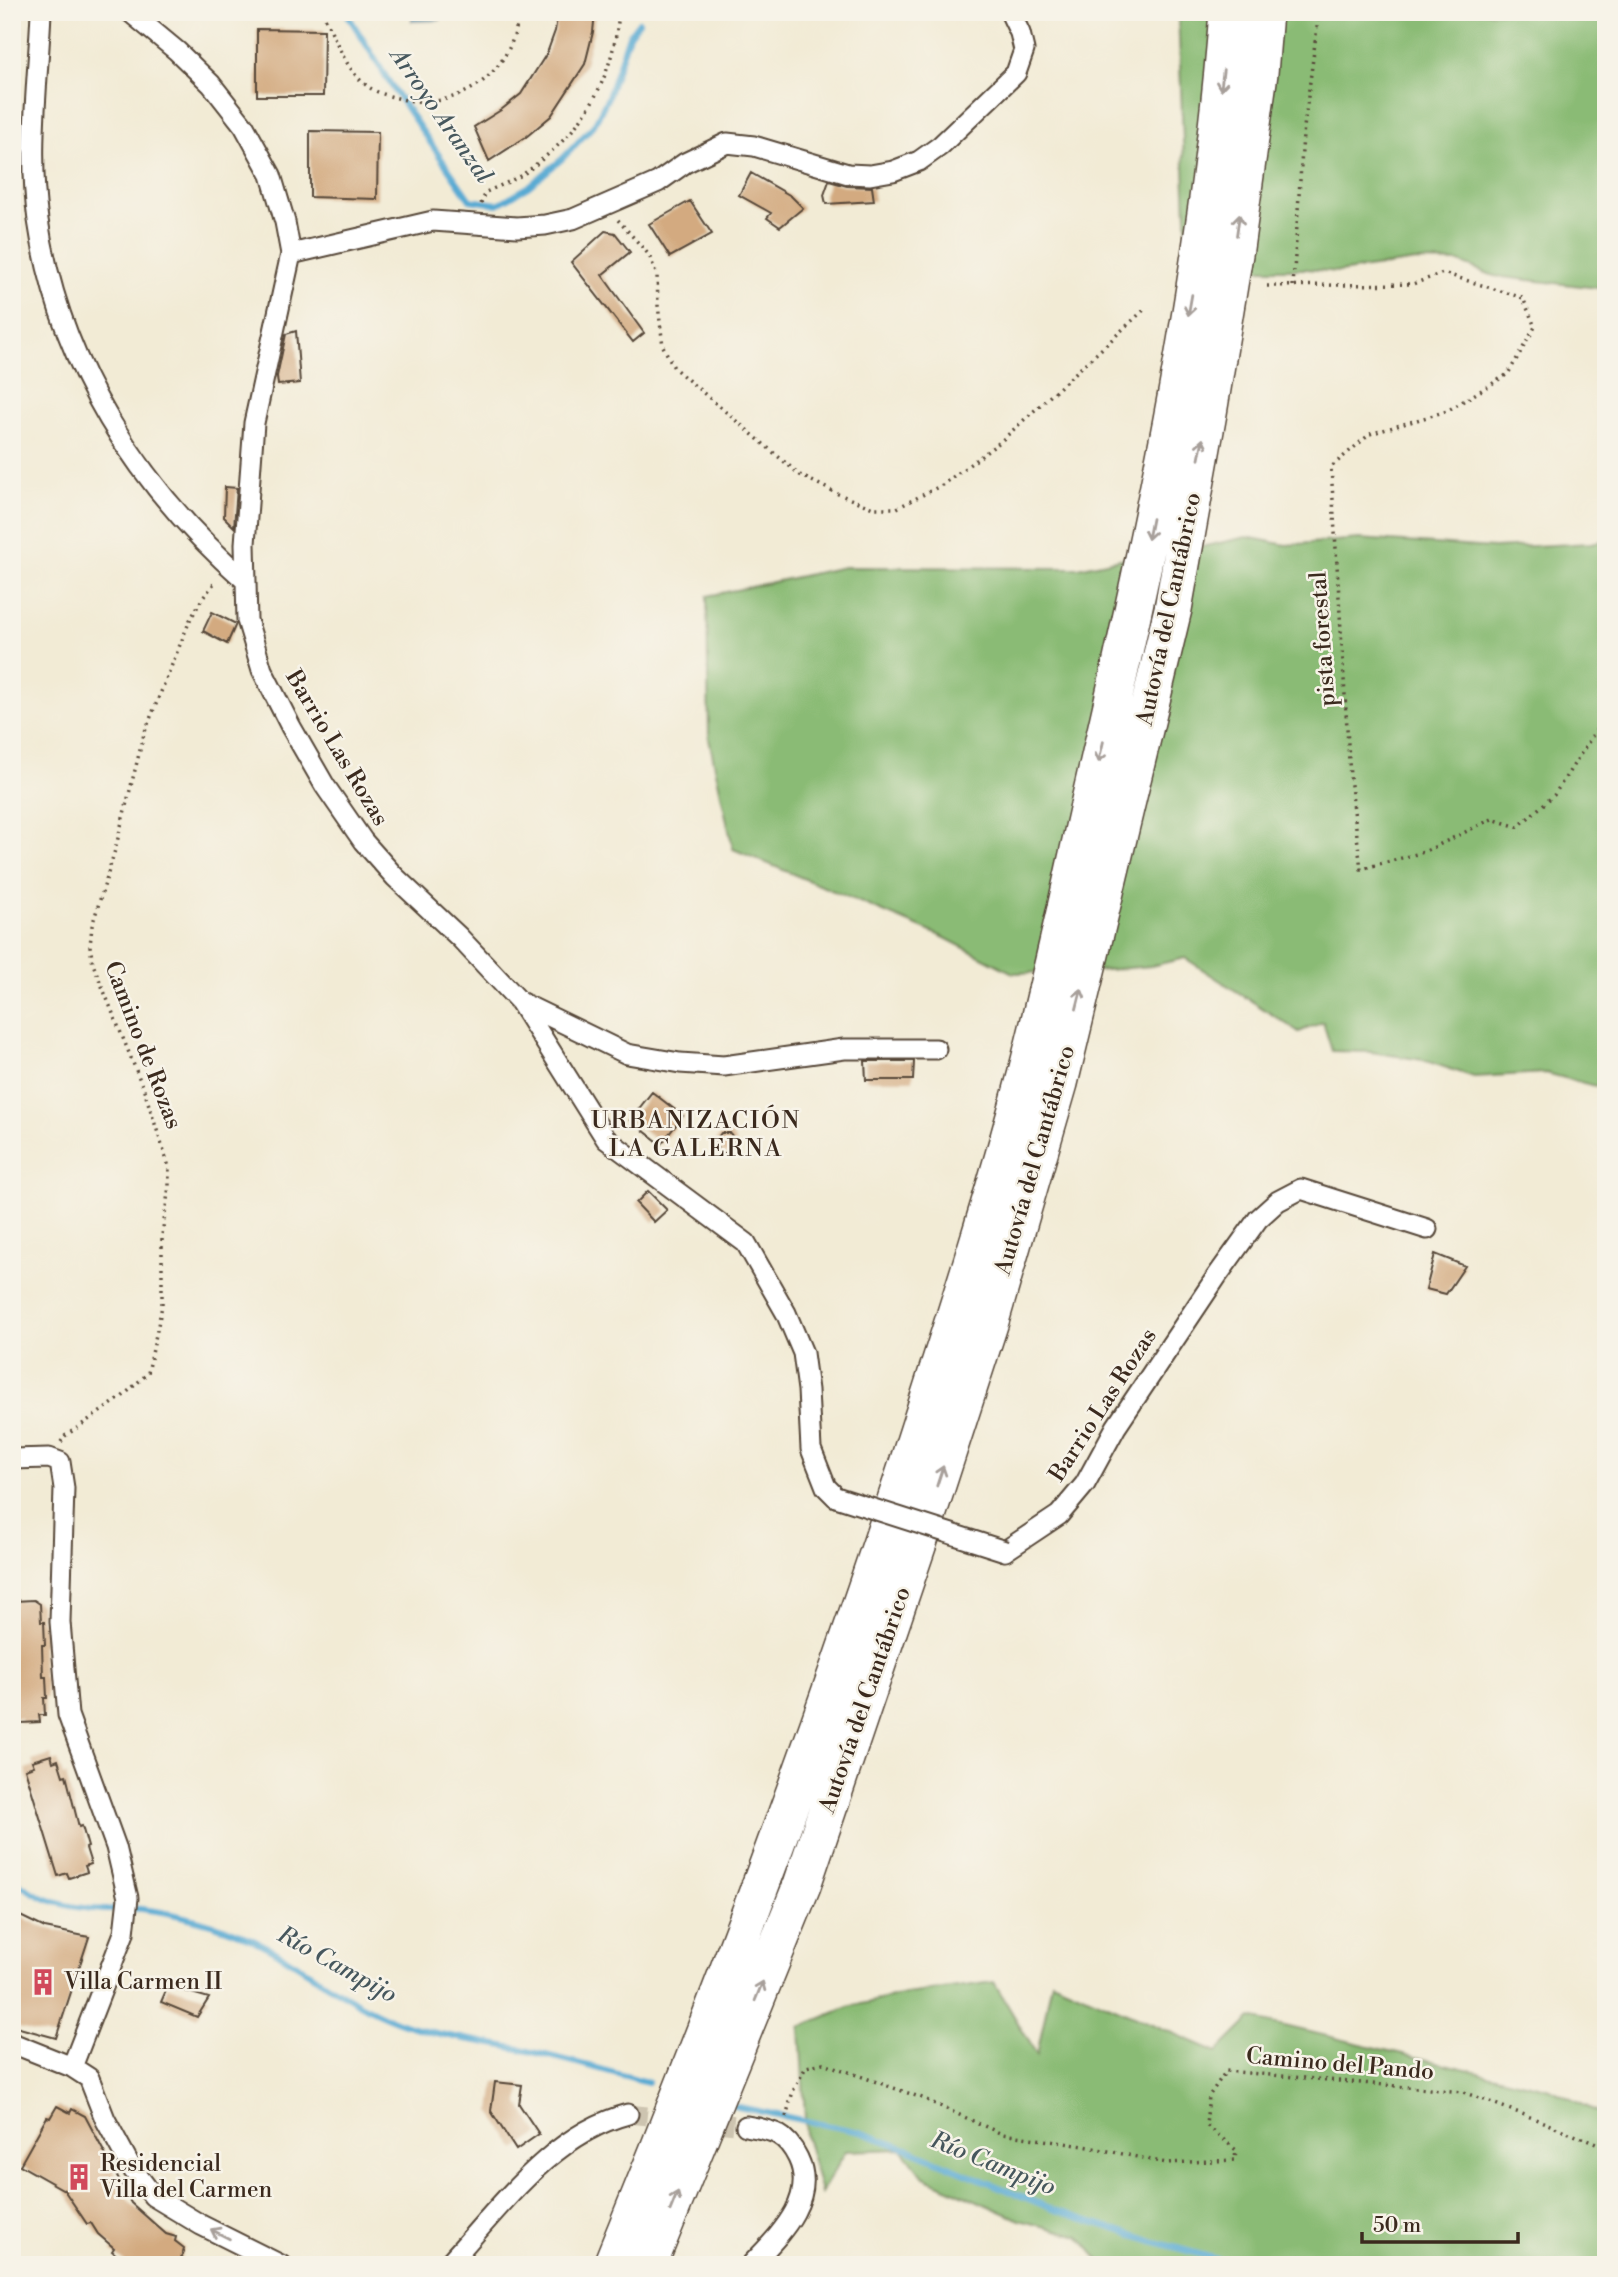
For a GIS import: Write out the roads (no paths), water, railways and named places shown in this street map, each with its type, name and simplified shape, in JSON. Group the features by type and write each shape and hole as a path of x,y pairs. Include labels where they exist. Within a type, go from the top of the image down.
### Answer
{"highway":[{"name":"Autovía del Cantábrico","path":"612,2265 657,2156 823,1714 958,1310 1027,1073 1138,591 1163,461 1201,241 1228,12"},
{"name":"Autovía del Cantábrico","path":"648,2265 802,1885 986,1333 1059,1083 1172,609 1235,248 1259,74 1264,12"}],"street":[{"path":"41,12 34,140 38,219 64,328 104,414 127,449 196,533 246,581"},
{"path":"130,12 211,84 244,127 271,175 291,254 433,221 517,227 573,219 658,181 685,163 727,143 754,146 848,174 870,175 893,171 919,160 940,146 1016,73 1024,50 1020,33 1010,12"},
{"name":"Barrio Las Rozas","path":"291,254 254,423 245,544 247,620 262,670 325,786 363,841 395,877 459,937 520,1002 606,1139 746,1243 786,1313 803,1353 811,1449 826,1486 836,1497 1005,1551 1059,1515 1085,1484 1116,1427 1203,1297 1258,1219 1278,1201 1301,1189 1427,1229"},
{"name":"Barrio Las Rozas","path":"520,1002 627,1054 680,1063 724,1066 844,1049 936,1049"},
{"path":"12,1460 49,1458 60,1462 64,1488 60,1622 68,1715 116,1847 128,1898 124,1933 72,2067"},
{"path":"12,2043 72,2067 89,2078 105,2119 131,2167 153,2196 201,2225 281,2265"},
{"path":"447,2265 533,2172 563,2146 604,2121 628,2114"},
{"path":"746,2126 765,2129 791,2143 802,2167 804,2187 796,2211 751,2265"}],"water":[{"path":"412,12 440,12 440,20 412,21"}],"waterway":[{"name":"Arroyo Aranzal","path":"346,12 396,93 470,200 498,204 528,187 562,159 594,125 608,97 629,35 639,22"},
{"name":"Río Campijo","path":"12,1878 44,1898 79,1908 151,1910 238,1933 281,1955 364,2006 416,2028 544,2055 648,2082"},
{"name":"Río Campijo","path":"734,2106 860,2132 1055,2210 1238,2265"}],"tunnel":[{"path":"628,2114 746,2126"}],"place":[{"name":"Villa Carmen II","path":"43,1982"},
{"name":"Residencial Villa del Carmen","path":"79,2177"}],"district":[{"name":"URBANIZACIÓN LA GALERNA","path":"696,1135"}]}
